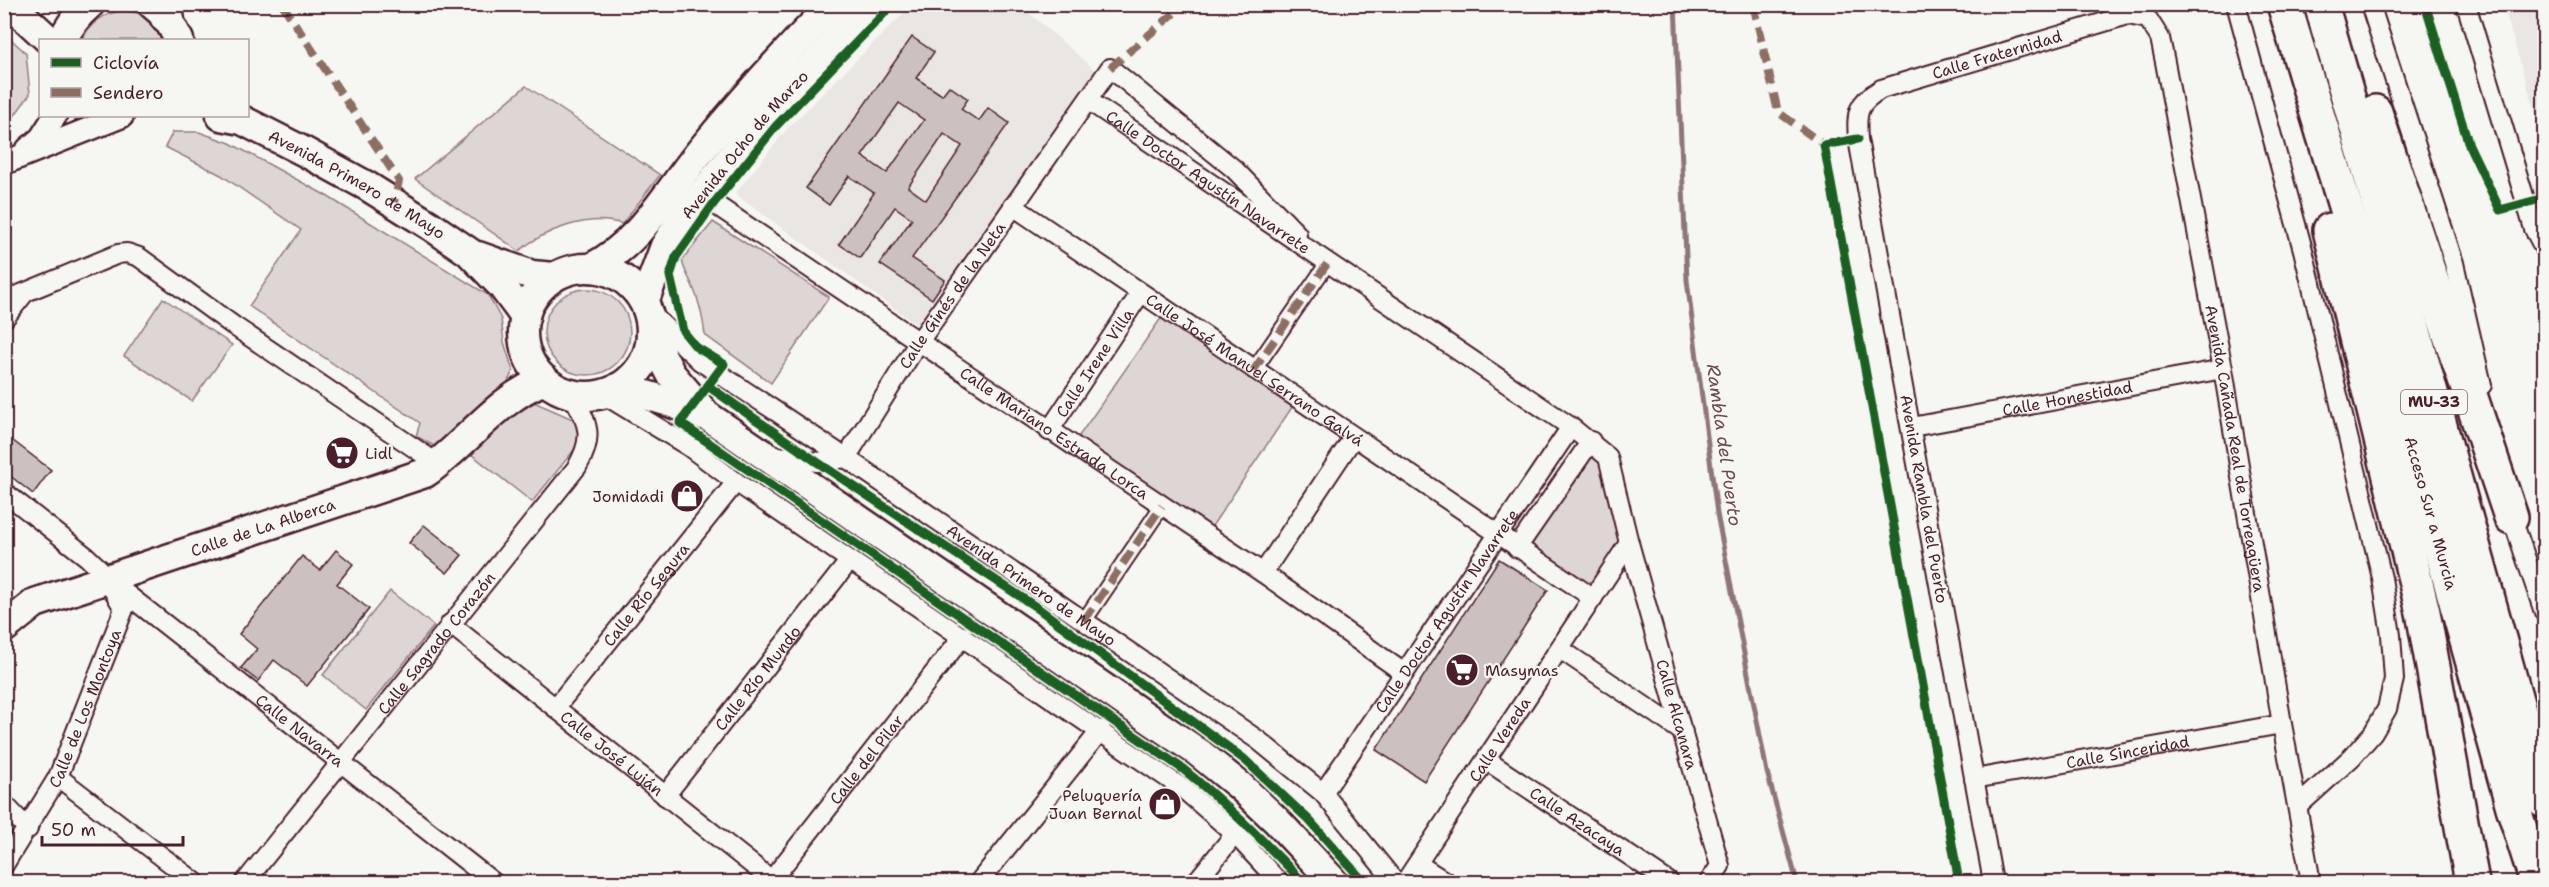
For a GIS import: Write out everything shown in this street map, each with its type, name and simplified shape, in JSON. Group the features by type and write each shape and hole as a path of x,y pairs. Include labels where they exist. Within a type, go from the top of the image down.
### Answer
{"highway":[{"name":"Acceso Sur a Murcia","path":"2284,4 2409,429 2513,807 2537,882"},
{"name":"Acceso Sur a Murcia","path":"2321,4 2544,801"},
{"path":"2339,4 2511,517"},
{"path":"2328,150 2317,177 2423,612 2472,882"}],"main road":[{"path":"10,4 48,39"},
{"path":"60,4 75,4"},
{"path":"63,39 69,25 90,4"},
{"name":"Avenida Ocho de Marzo","path":"591,268 623,248 636,236 688,166 747,94 833,4"},
{"name":"Avenida Ocho de Marzo","path":"648,316 650,280 665,246 701,195 765,115 870,4"},
{"name":"Avenida Primero de Mayo","path":"233,117 367,186 469,252 510,268 554,277"},
{"name":"Avenida Primero de Mayo","path":"469,252 501,286 525,317"},
{"path":"709,417 670,374 648,316 632,287 616,275 591,268 572,270 554,277 536,295 525,317 523,340 537,371 572,394 588,396 611,391 666,400 709,417 1066,660 1214,765 1276,820 1334,882"},
{"path":"611,391 636,374 646,356 648,316"},
{"name":"Calle de La Alberca","path":"4,628 35,603 363,496 425,473 507,402 523,380 537,371"}],"street":[{"path":"2236,4 2303,250 2382,579 2391,635 2394,679 2386,709 2373,733 2352,757 2298,806"},
{"path":"2370,4 2454,262 2511,517 2544,612"},
{"path":"2466,4 2534,229 2544,248"},
{"name":"Calle Fraternidad","path":"1856,115 1867,97 1881,89 2103,20 2128,15 2148,19"},
{"name":"Avenida Cañada Real de Torreagüera","path":"2148,19 2160,38 2223,369 2282,724 2311,882"},
{"name":"Calle Ginés de la Neta","path":"846,458 918,343 1110,68"},
{"name":"Calle Doctor Agustín Navarrete","path":"1110,68 1234,169 1327,264"},
{"name":"Calle Doctor Agustín Navarrete","path":"1089,101 1591,441 1517,548"},
{"name":"Avenida Rambla del Puerto","path":"1856,115 1858,139 1912,426 1993,882"},
{"path":"11,160 41,138 54,117"},
{"path":"11,160 119,117"},
{"name":"Calle Mariano Estrada Lorca","path":"701,195 1263,573 1404,673"},
{"name":"Calle José Manuel Serrano Galvá","path":"1013,206 1253,371 1593,598"},
{"path":"4,301 118,254 127,253 139,257 234,326 438,464"},
{"path":"1253,371 1327,264"},
{"path":"4,319 24,294"},
{"name":"Calle Irene Villa","path":"1049,431 1140,294"},
{"name":"Avenida Primero de Mayo","path":"648,316 700,361 1258,740 1323,793 1395,882"},
{"name":"Calle Honestidad","path":"1912,426 2223,369"},
{"path":"611,391 736,482 1101,730 1182,788 1235,834 1279,882"},
{"name":"Calle Sagrado Corazón","path":"245,882 577,467 586,451 589,431 572,394"},
{"name":"Calle Doctor Agustín Navarrete","path":"1323,793 1571,427"},
{"path":"1263,573 1353,438"},
{"name":"Calle Alcanara","path":"1591,441 1608,457 1629,543 1720,866 1709,882"},
{"path":"763,454 817,462 846,458"},
{"name":"Calle Río Segura","path":"556,707 736,482"},
{"path":"4,492 87,557 107,578"},
{"path":"1084,621 1162,506"},
{"name":"Calle Vereda","path":"1406,882 1629,543"},
{"name":"Calle Río Mundo","path":"665,796 850,560"},
{"name":"Calle Navarra","path":"107,578 493,882"},
{"name":"Calle de Los Montoya","path":"4,865 58,777 124,609 107,578"},
{"name":"Calle José Luján","path":"450,624 772,882"},
{"name":"Calle del Pilar","path":"772,882 963,636"},
{"path":"1560,649 1683,732"},
{"name":"Calle Sinceridad","path":"1974,779 2282,724"},
{"path":"980,882 1101,730"},
{"name":"Calle Azacaya","path":"1486,760 1669,882"},
{"path":"58,777 195,882"},
{"path":"4,804 28,829"},
{"path":"1196,882 1235,834"},
{"path":"1418,864 1446,882"}],"shaded area":[{"path":"912,5 1020,5 1096,71 919,326 735,194 788,128"},
{"path":"2503,5 2544,5 2544,141"},
{"path":"129,11 143,15 166,39 83,39 97,21 107,15"},
{"path":"4,33 26,53 30,94 5,129"},
{"path":"526,86 660,175 622,224 609,221 582,222 554,230 519,251 415,179"},
{"path":"173,132 199,132 230,143 325,195 488,295 501,319 504,342 513,371 502,393 434,446 416,436 420,423 249,306 301,230 221,175 165,147"},
{"path":"713,222 829,297 771,383 705,335 698,299 682,260"},
{"path":"587,289 611,296 623,308 630,332 623,356 611,368 587,375 563,368 551,356 544,332 551,308 563,296"},
{"path":"163,298 232,345 192,401 124,356"},
{"path":"1166,311 1297,400 1206,535 1072,446"},
{"path":"534,402 575,420 583,439 532,502 471,454 524,407"},
{"path":"1591,441 1608,457 1629,543 1593,598 1517,548"},
{"path":"390,591 434,626 366,710 323,675"}],"building":[{"path":"912,37 934,52 916,78 942,95 949,86 968,99 961,109 979,121 988,108 1009,123 912,258 945,280 932,299 880,264 912,219 895,207 860,258 839,244 874,193 849,176 829,205 806,188","holes":["899,103 924,120 887,173 862,156","944,134 962,146 926,200 908,187"]},
{"path":"4,434 51,470 33,494 4,471"},
{"path":"424,525 462,555 447,573 409,543"},
{"path":"336,550 353,564 337,584 369,609 307,686 274,660 258,681 241,668 257,649 239,634 302,556 320,570"},
{"name":"Masymas","path":"1499,559 1548,590 1424,781 1376,750"}],"waterway":[{"name":"Rambla del Puerto","path":"1675,4 1687,280 1717,514 1767,772 1797,882"}],"marked path":[{"path":"282,4 399,181 394,202"},
{"path":"1110,68 1185,4"},
{"path":"1753,4 1778,112 1824,145"},
{"path":"1253,371 1327,264"},
{"path":"1084,621 1162,506"}],"cycle path":[{"path":"893,4 776,126 714,203 676,257 670,276 683,331 696,347 724,364 680,423 1183,769 1245,824 1303,882"},
{"path":"2425,4 2469,145 2500,210 2544,198"},
{"path":"1858,139 1824,145 1959,882"},
{"path":"708,386 817,462 1036,607 1244,759 1309,820 1364,882"}],"place":[{"name":"Lidl","path":"342,453"},
{"name":"Jomidadi","path":"687,496"},
{"name":"Masymas","path":"1462,670"},
{"name":"Peluquería Juan Bernal","path":"1165,804"}]}
